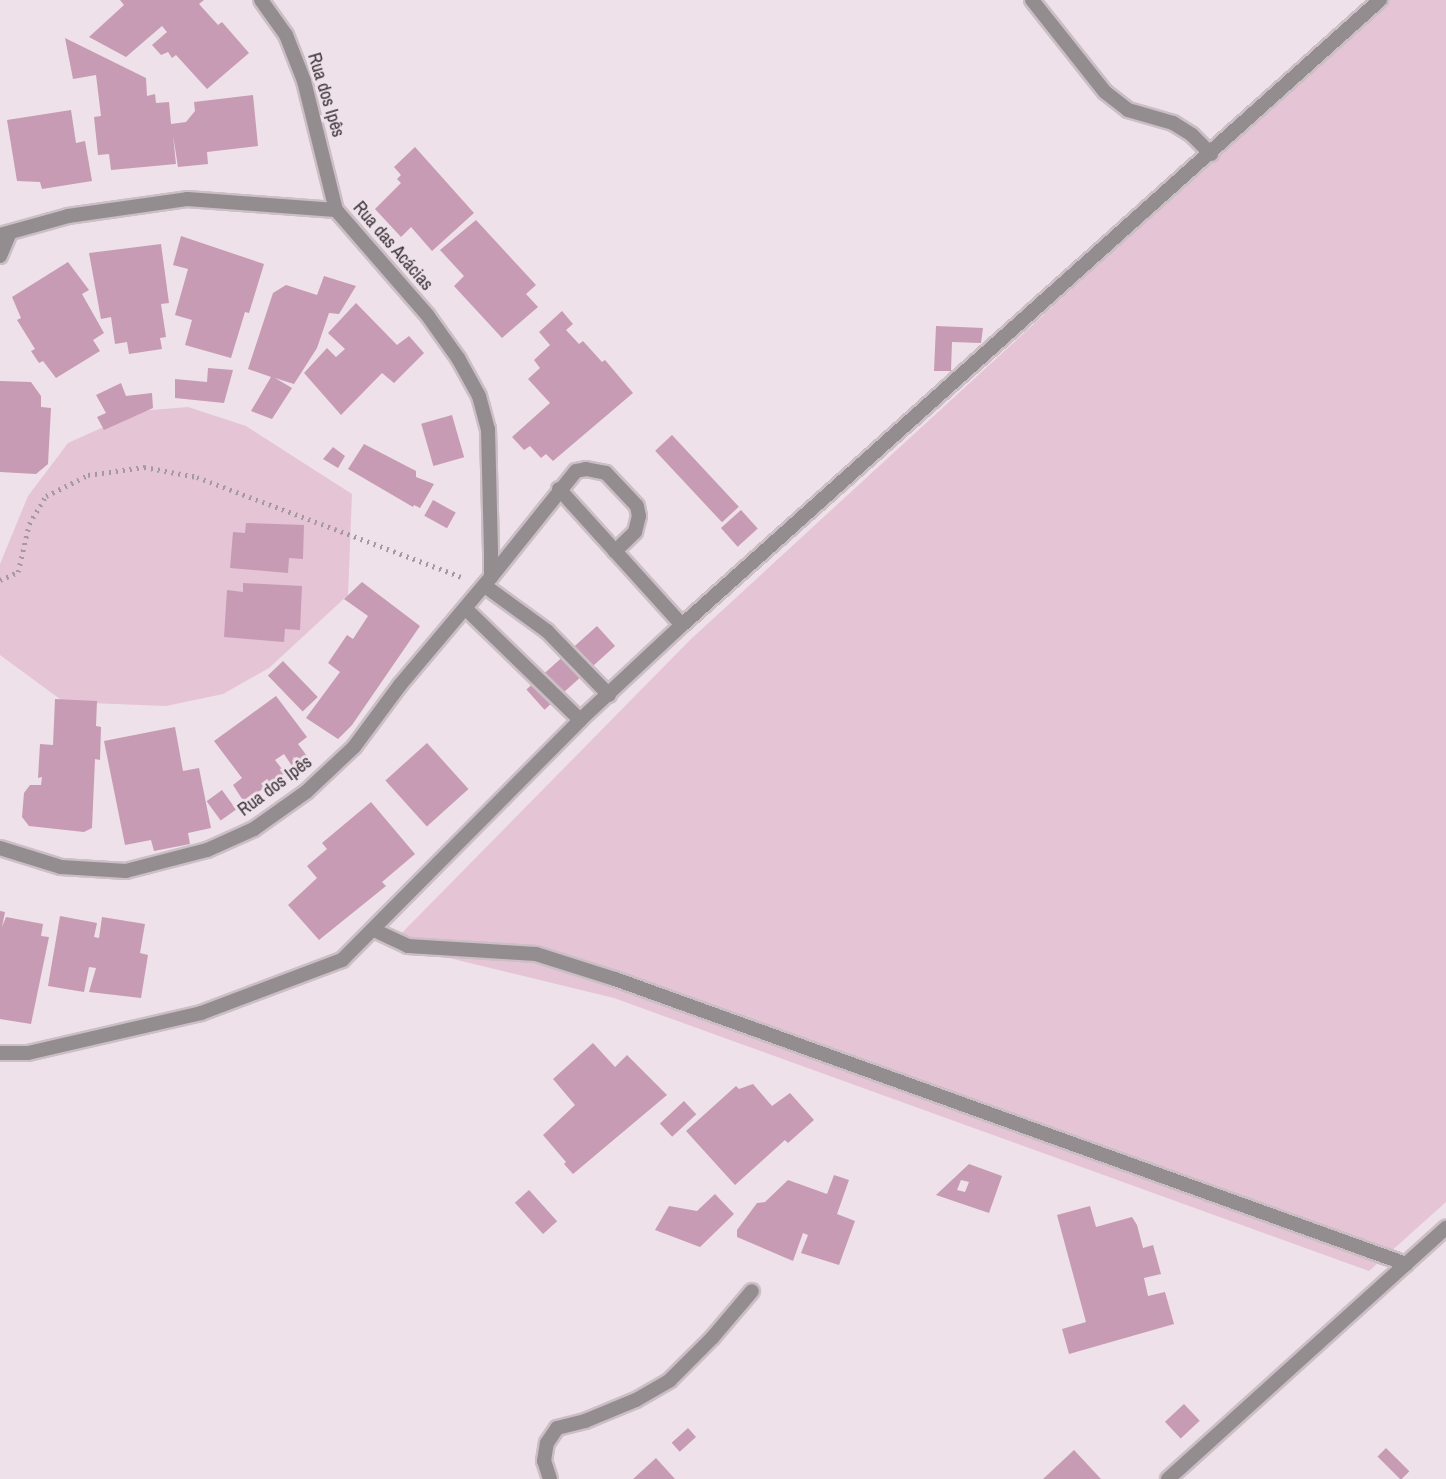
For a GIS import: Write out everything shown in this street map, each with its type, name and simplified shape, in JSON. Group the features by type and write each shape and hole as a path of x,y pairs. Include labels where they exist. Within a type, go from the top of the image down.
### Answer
{"street":[{"name":"Rua dos Ipês","path":"261,0 286,35 304,81 336,210"},
{"path":"1031,0 1105,92 1128,110 1173,123 1192,135 1211,154"},
{"path":"0,1053 28,1053 201,1013 342,960 580,720 682,625 1380,0"},
{"name":"Rua das Acácias","path":"5,234 68,216 187,199 336,210 428,316 458,358 479,396 488,429 491,471 488,581"},
{"path":"0,256 5,234"},
{"path":"580,720 466,609 576,471 606,472 637,506 635,532 615,551"},
{"path":"559,489 682,625"},
{"path":"488,581 547,631 609,695"},
{"name":"Rua dos Ipês","path":"0,848 61,867 126,871 207,850 254,829 306,792 354,747 400,685 466,609"},
{"path":"374,930 408,946 536,954 615,979 1406,1264"},
{"path":"1168,1479 1446,1228"},
{"path":"550,1479 544,1461 545,1452 547,1443 557,1428 585,1421 636,1400 670,1380 752,1291"}],"path":[{"path":"0,580 18,572 29,524 46,496 88,475 144,467 197,477 488,581"}],"shaded area":[{"path":"1386,0 1446,0 1446,1202 1369,1271 614,998 391,944 690,640"},
{"path":"188,407 246,426 352,494 348,595 269,668 223,694 166,706 64,702 0,655 0,564 28,496 68,443 139,411"}],"building":[{"path":"120,0 204,0 199,4 218,25 222,22 249,53 207,89 176,55 172,58 168,52 161,55 152,45 167,32 162,26 126,57 89,37 124,5"},
{"path":"65,38 146,78 147,96 155,94 156,103 169,102 171,124 186,122 195,111 194,102 253,95 258,146 207,152 208,164 178,167 173,135 176,164 111,170 109,154 98,155 94,117 101,116 96,75 73,79"},
{"path":"71,110 76,143 85,141 92,181 42,189 40,182 17,181 7,120"},
{"path":"415,147 474,213 432,251 411,227 401,237 375,209 401,183 397,179 401,175 394,167"},
{"path":"476,220 536,285 526,294 538,307 502,338 454,286 464,276 440,250"},
{"path":"181,236 264,264 231,358 185,345 192,320 175,315 188,269 173,265"},
{"path":"161,244 169,303 161,304 166,337 160,338 162,349 129,354 127,342 115,344 111,317 101,319 89,253"},
{"path":"68,262 89,290 82,294 104,333 93,340 100,351 56,378 43,361 39,363 31,351 35,349 17,320 21,318 12,297"},
{"path":"324,276 356,286 339,314 329,313 317,348 294,384 275,378 292,388 272,419 251,411 271,377 248,369 273,293 286,285 317,295"},
{"path":"356,303 397,345 409,336 424,353 394,383 382,373 341,415 304,373 327,348 336,357 345,349 328,333"},
{"path":"562,311 573,324 566,330 579,344 583,341 602,362 605,360 633,393 553,461 546,454 541,458 530,446 524,450 512,437 550,403 528,379 540,368 534,360 550,345 539,332"},
{"path":"936,326 983,328 981,343 952,342 951,371 934,371"},
{"path":"208,368 233,370 224,403 175,398 175,379 207,382"},
{"path":"0,381 31,382 41,396 41,407 51,408 48,464 36,474 0,472"},
{"path":"121,383 126,396 152,393 153,408 104,430 97,417 106,413 96,395"},
{"path":"452,415 464,457 433,466 421,424"},
{"path":"672,435 739,507 722,522 655,451"},
{"path":"364,444 416,471 416,477 434,484 420,508 414,505 413,507 348,469"},
{"path":"333,447 345,456 338,468 323,459"},
{"path":"433,500 456,513 447,528 424,516"},
{"path":"741,510 758,529 738,547 721,528"},
{"path":"246,523 304,525 303,559 289,558 288,573 230,568 233,532 245,533"},
{"path":"362,582 420,626 352,725 338,739 306,718 340,672 328,663 347,635 353,639 368,616 344,599"},
{"path":"243,583 302,586 300,630 285,629 284,642 224,637 227,590 243,592"},
{"path":"597,626 615,646 544,710 526,690"},
{"path":"283,661 318,697 303,712 268,676"},
{"path":"276,696 307,737 298,744 307,756 292,766 284,754 275,760 285,773 244,802 233,785 242,778 214,741"},
{"path":"55,699 97,701 96,726 101,727 100,760 95,759 92,828 84,832 29,826 22,817 24,793 30,785 41,785 42,777 38,778 40,744 53,745"},
{"path":"175,727 183,771 199,768 211,828 188,833 190,844 154,851 151,840 125,845 104,741"},
{"path":"427,743 468,789 427,827 385,780"},
{"path":"222,790 236,809 221,821 207,801"},
{"path":"371,802 415,854 382,882 386,886 319,940 288,905 317,878 307,866 327,849 322,843"},
{"path":"0,911 5,912 2,927 6,917 43,924 41,936 49,937 31,1024 0,1019"},
{"path":"60,916 97,923 94,937 99,938 102,917 145,924 140,953 148,955 141,998 89,992 96,968 89,967 84,992 48,986"},
{"path":"593,1043 615,1067 627,1055 667,1095 573,1174 543,1135 575,1105 553,1079"},
{"path":"753,1084 772,1106 790,1093 814,1120 788,1143 785,1140 735,1185 686,1131 736,1086 739,1089"},
{"path":"684,1101 696,1114 672,1137 660,1124"},
{"path":"969,1164 1002,1176 989,1213 936,1195","holes":["961,1180 969,1182 965,1192 957,1190"]},
{"path":"834,1175 849,1180 837,1214 855,1221 839,1265 801,1253 808,1235 803,1233 793,1261 737,1237 737,1230 757,1203 765,1202 788,1180 827,1194"},
{"path":"529,1190 557,1221 543,1234 515,1203"},
{"path":"715,1194 734,1214 700,1247 655,1230 669,1206 697,1211"},
{"path":"1090,1206 1096,1227 1132,1217 1143,1248 1153,1245 1161,1274 1144,1278 1148,1296 1165,1292 1174,1324 1069,1354 1062,1329 1086,1322 1057,1215"},
{"path":"1184,1404 1200,1421 1181,1439 1165,1422"},
{"path":"688,1428 696,1437 680,1452 672,1443"},
{"path":"1386,1448 1409,1471 1400,1479 1378,1456"},
{"path":"1074,1450 1101,1479 1043,1479"},
{"path":"656,1458 675,1479 633,1479"}]}
